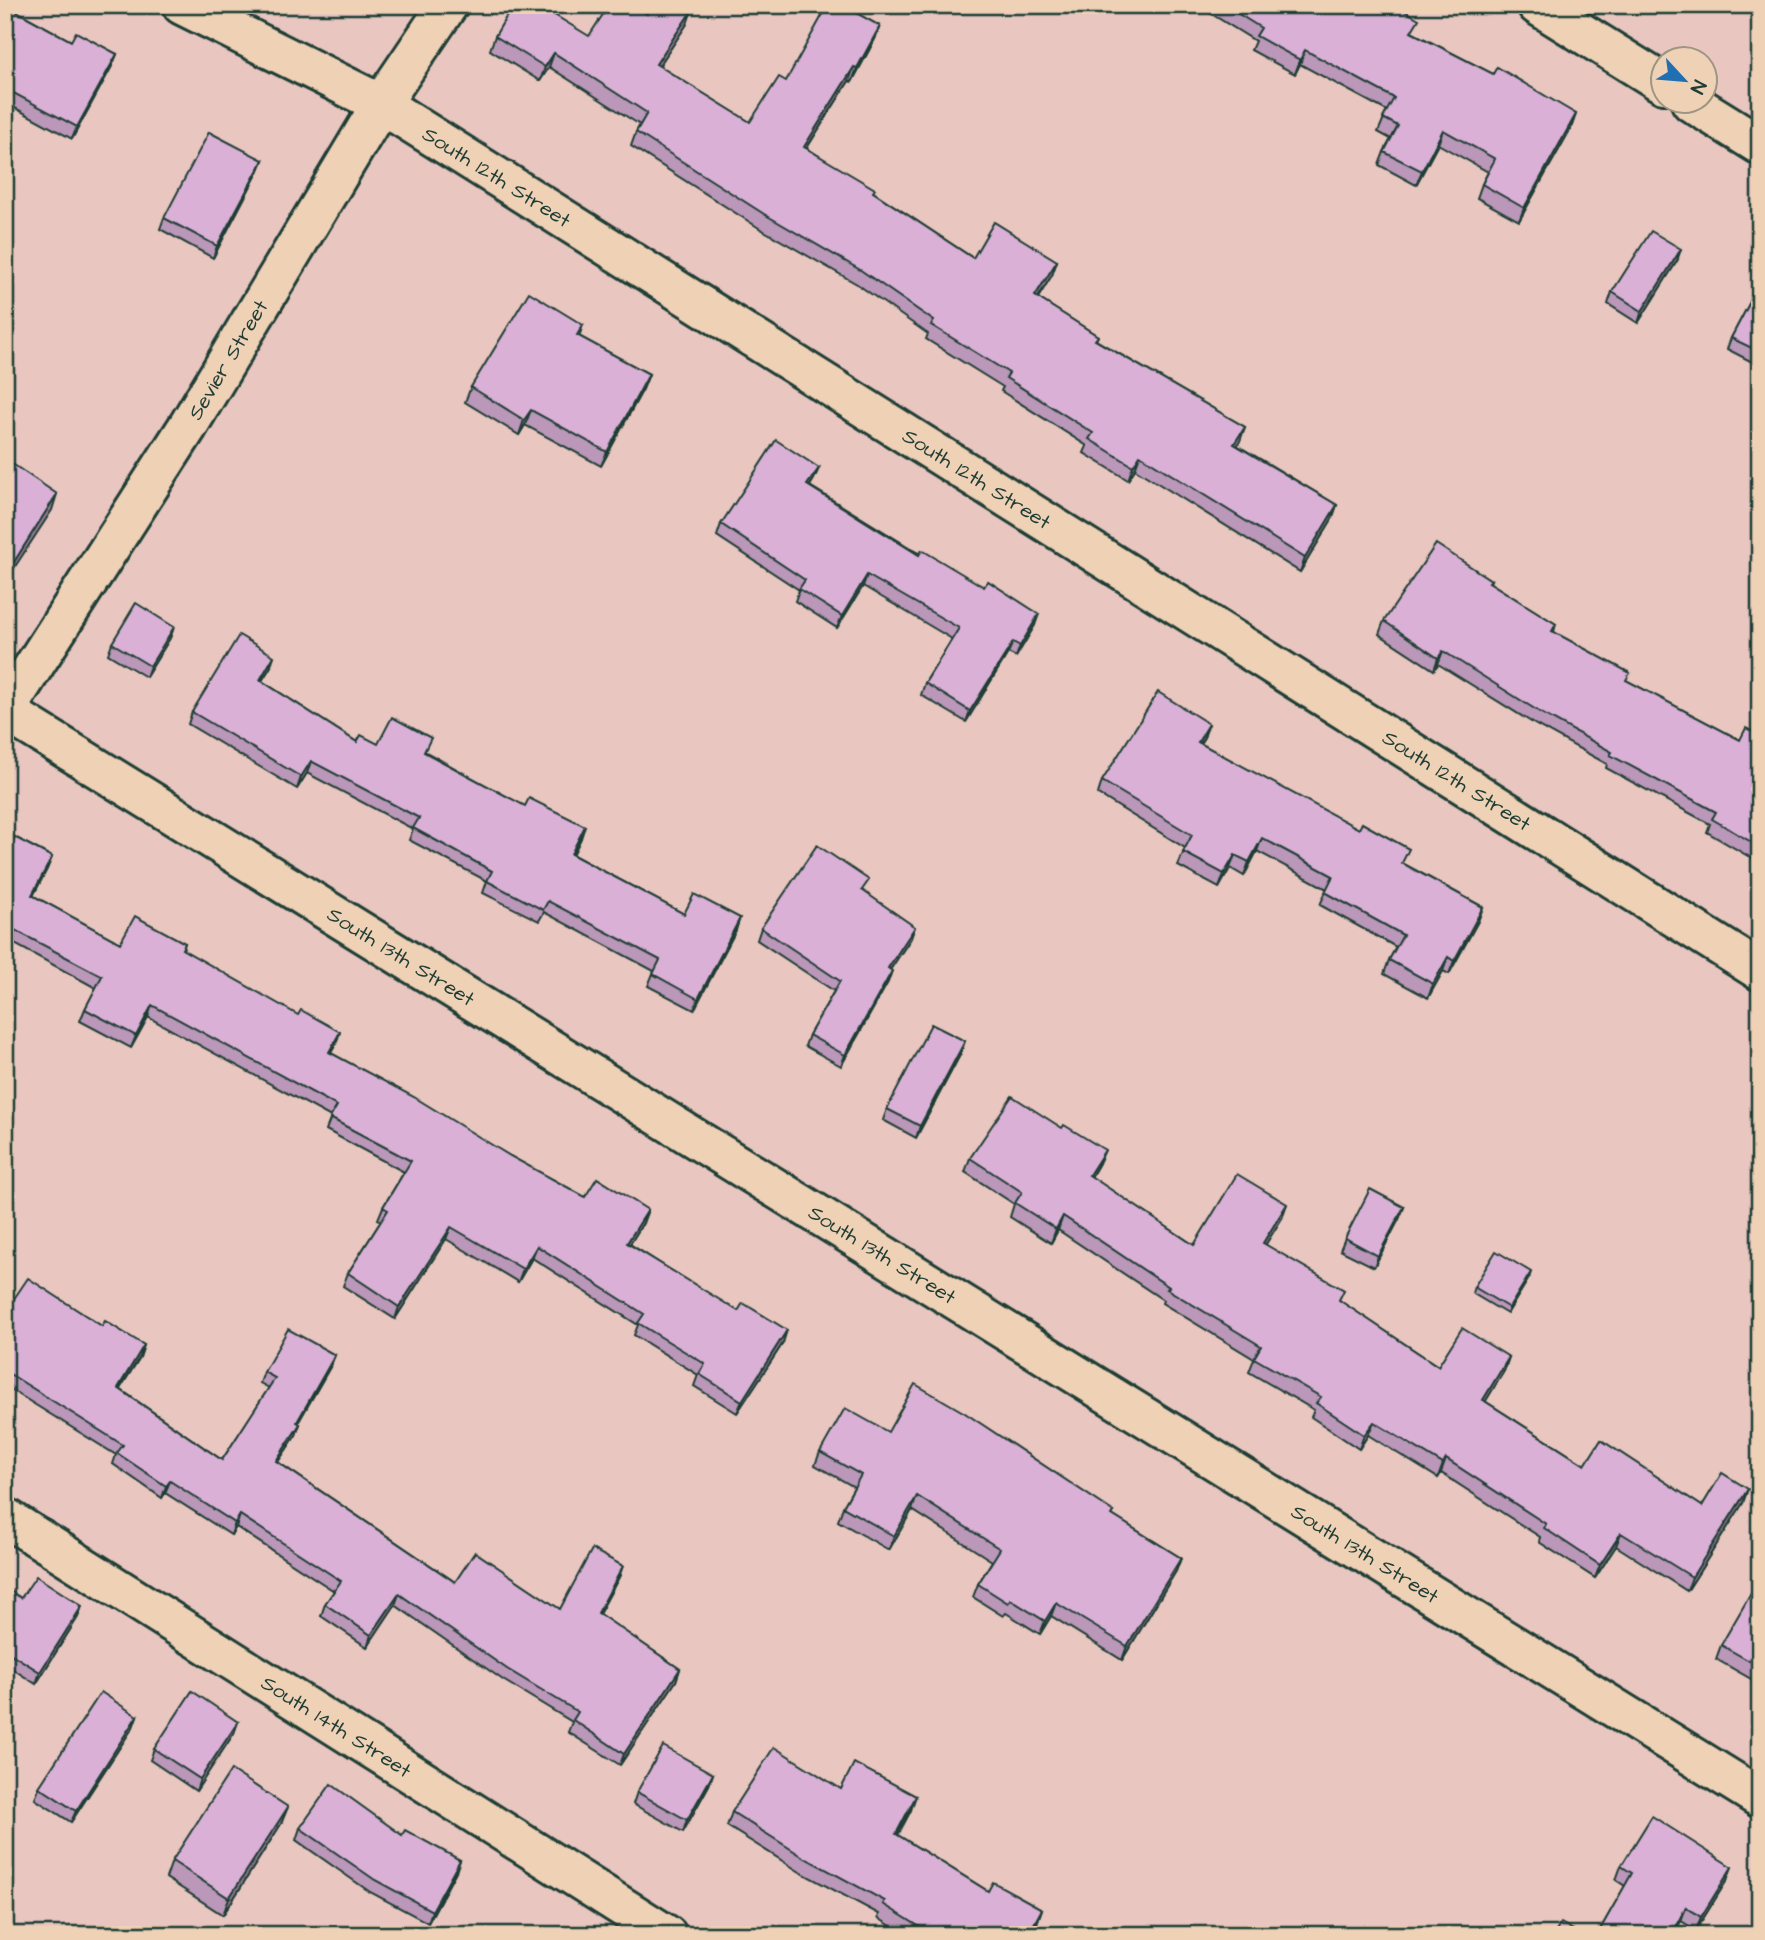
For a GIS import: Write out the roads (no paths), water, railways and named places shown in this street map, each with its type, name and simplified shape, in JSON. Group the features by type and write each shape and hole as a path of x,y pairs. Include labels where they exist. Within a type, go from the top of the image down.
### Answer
{"street":[{"name":"South 12th Street","path":"182,5 381,104 1760,971"},
{"name":"Sevier Street","path":"5,711 188,426 381,104 448,5"},
{"path":"1537,5 1650,75"},
{"path":"1713,116 1760,145"},
{"name":"South 13th Street","path":"5,711 1760,1798"},
{"name":"South 14th Street","path":"5,1517 667,1935"}]}
